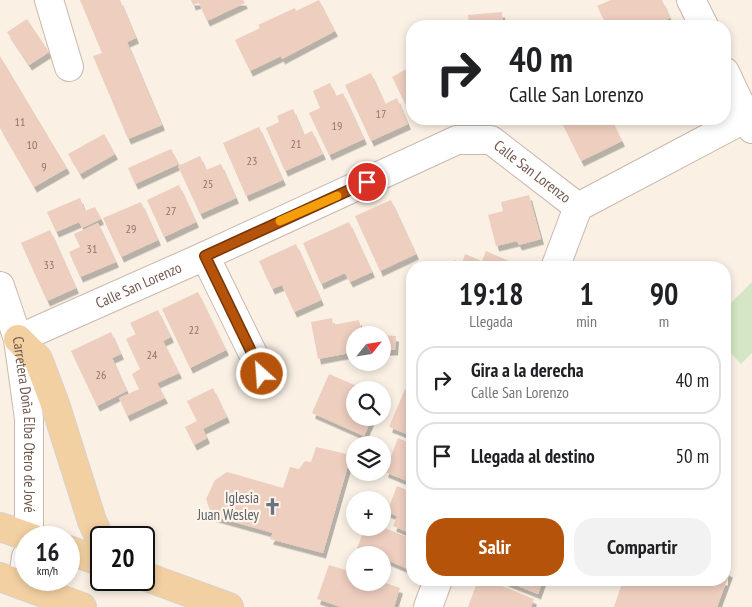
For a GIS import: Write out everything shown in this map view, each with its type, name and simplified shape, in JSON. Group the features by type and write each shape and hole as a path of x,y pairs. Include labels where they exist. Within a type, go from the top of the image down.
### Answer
{"main road":[{"path":"18,339 38,359 56,404 95,526"},
{"path":"0,527 15,535"},
{"path":"155,580 229,607"},
{"path":"11,581 82,607"}],"street":[{"path":"49,0 69,67"},
{"path":"691,0 701,20"},
{"path":"558,261 578,207 749,124 731,85"},
{"name":"Calle San Lorenzo","path":"18,339 205,256 457,140 491,140 578,207"},
{"path":"205,256 262,374"},
{"name":"Carretera Doña Elba Otero de Jové","path":"0,286 18,339 29,419 29,526"},
{"path":"428,607 436,586"}],"green space":[{"path":"752,282 752,353 741,364 731,353 731,303"}],"building":[{"path":"80,0 120,0 136,38 127,42 162,125 128,139 93,56 102,53"},
{"path":"191,0 243,0 245,3 207,21 199,3 193,5"},
{"path":"319,0 335,31 282,59 281,56 250,71 235,40 260,28 258,25 295,8 296,11"},
{"path":"611,0 662,0 670,18 666,20 604,20 597,6"},
{"path":"502,12 503,20 468,20 468,15"},
{"path":"27,19 49,52 29,65 7,32"},
{"path":"0,56 67,168 34,187 0,128"},
{"path":"406,69 405,103 392,77"},
{"path":"371,73 385,104 397,98 406,119 406,125 371,141 345,85"},
{"path":"330,83 336,96 343,93 364,139 329,155 309,113 320,108 313,91"},
{"path":"293,109 304,135 312,131 323,154 285,171 266,128 279,122 277,116"},
{"path":"563,125 614,125 622,141 581,161"},
{"path":"259,127 283,180 246,196 223,143"},
{"path":"104,134 115,154 80,174 68,154"},
{"path":"171,149 179,164 135,184 128,168"},
{"path":"200,156 206,170 221,164 236,198 200,214 178,166"},
{"path":"179,185 196,222 164,237 147,200"},
{"path":"529,195 541,239 519,245 517,241 496,246 488,215 503,211 501,202"},
{"path":"80,198 85,211 95,207 101,219 82,228 79,222 56,232 47,212"},
{"path":"391,200 416,254 380,271 355,216"},
{"path":"141,202 158,240 121,257 103,218"},
{"path":"349,222 372,272 350,282 345,273 321,284 303,243"},
{"path":"98,223 116,262 80,277 69,252 80,247 74,234"},
{"path":"50,230 76,288 47,301 21,243"},
{"path":"296,244 321,300 294,312 282,285 272,289 259,261"},
{"path":"486,251 509,261 482,261"},
{"path":"465,254 482,261 463,261"},
{"path":"198,292 226,350 190,368 162,309"},
{"path":"158,310 171,337 163,341 179,373 157,383 165,398 127,416 119,398 139,389 132,374 140,369 126,339 136,334 130,323"},
{"path":"332,318 333,325 359,320 360,326 346,326 346,354 318,359 311,322"},
{"path":"111,332 121,354 112,358 127,391 97,406 71,351"},
{"path":"391,336 396,336 395,350 391,350"},
{"path":"329,374 346,381 346,426 368,426 364,436 312,413"},
{"path":"213,388 227,417 203,429 207,438 194,445 185,427 197,421 187,401"},
{"path":"405,389 406,389 406,434 389,427"},
{"path":"398,438 406,441 406,481 391,474 391,456"},
{"name":"Iglesia Juan Wesley","path":"316,447 346,454 346,472 323,553 270,539 273,533 212,516 206,499 215,480 227,472 283,488 290,467 299,469 305,461 311,462"},
{"path":"397,486 406,490 406,531 393,526 397,516 391,514 391,502"},
{"path":"391,531 406,537 406,568 391,562 391,546 358,546 362,536 391,536"},
{"path":"329,565 346,570 346,591 391,591 391,585 400,588 394,607 341,607 317,599"},
{"path":"476,586 502,586 534,599 531,607 468,607"},
{"path":"518,586 541,586 538,594"},
{"path":"621,586 725,586 717,607 614,607"}],"slow traffic":[{"path":"280,221 337,196"}],"place":[{"name":"Iglesia Juan Wesley","path":"273,507"}],"route":[{"path":"262,374 205,256 367,182"}]}
